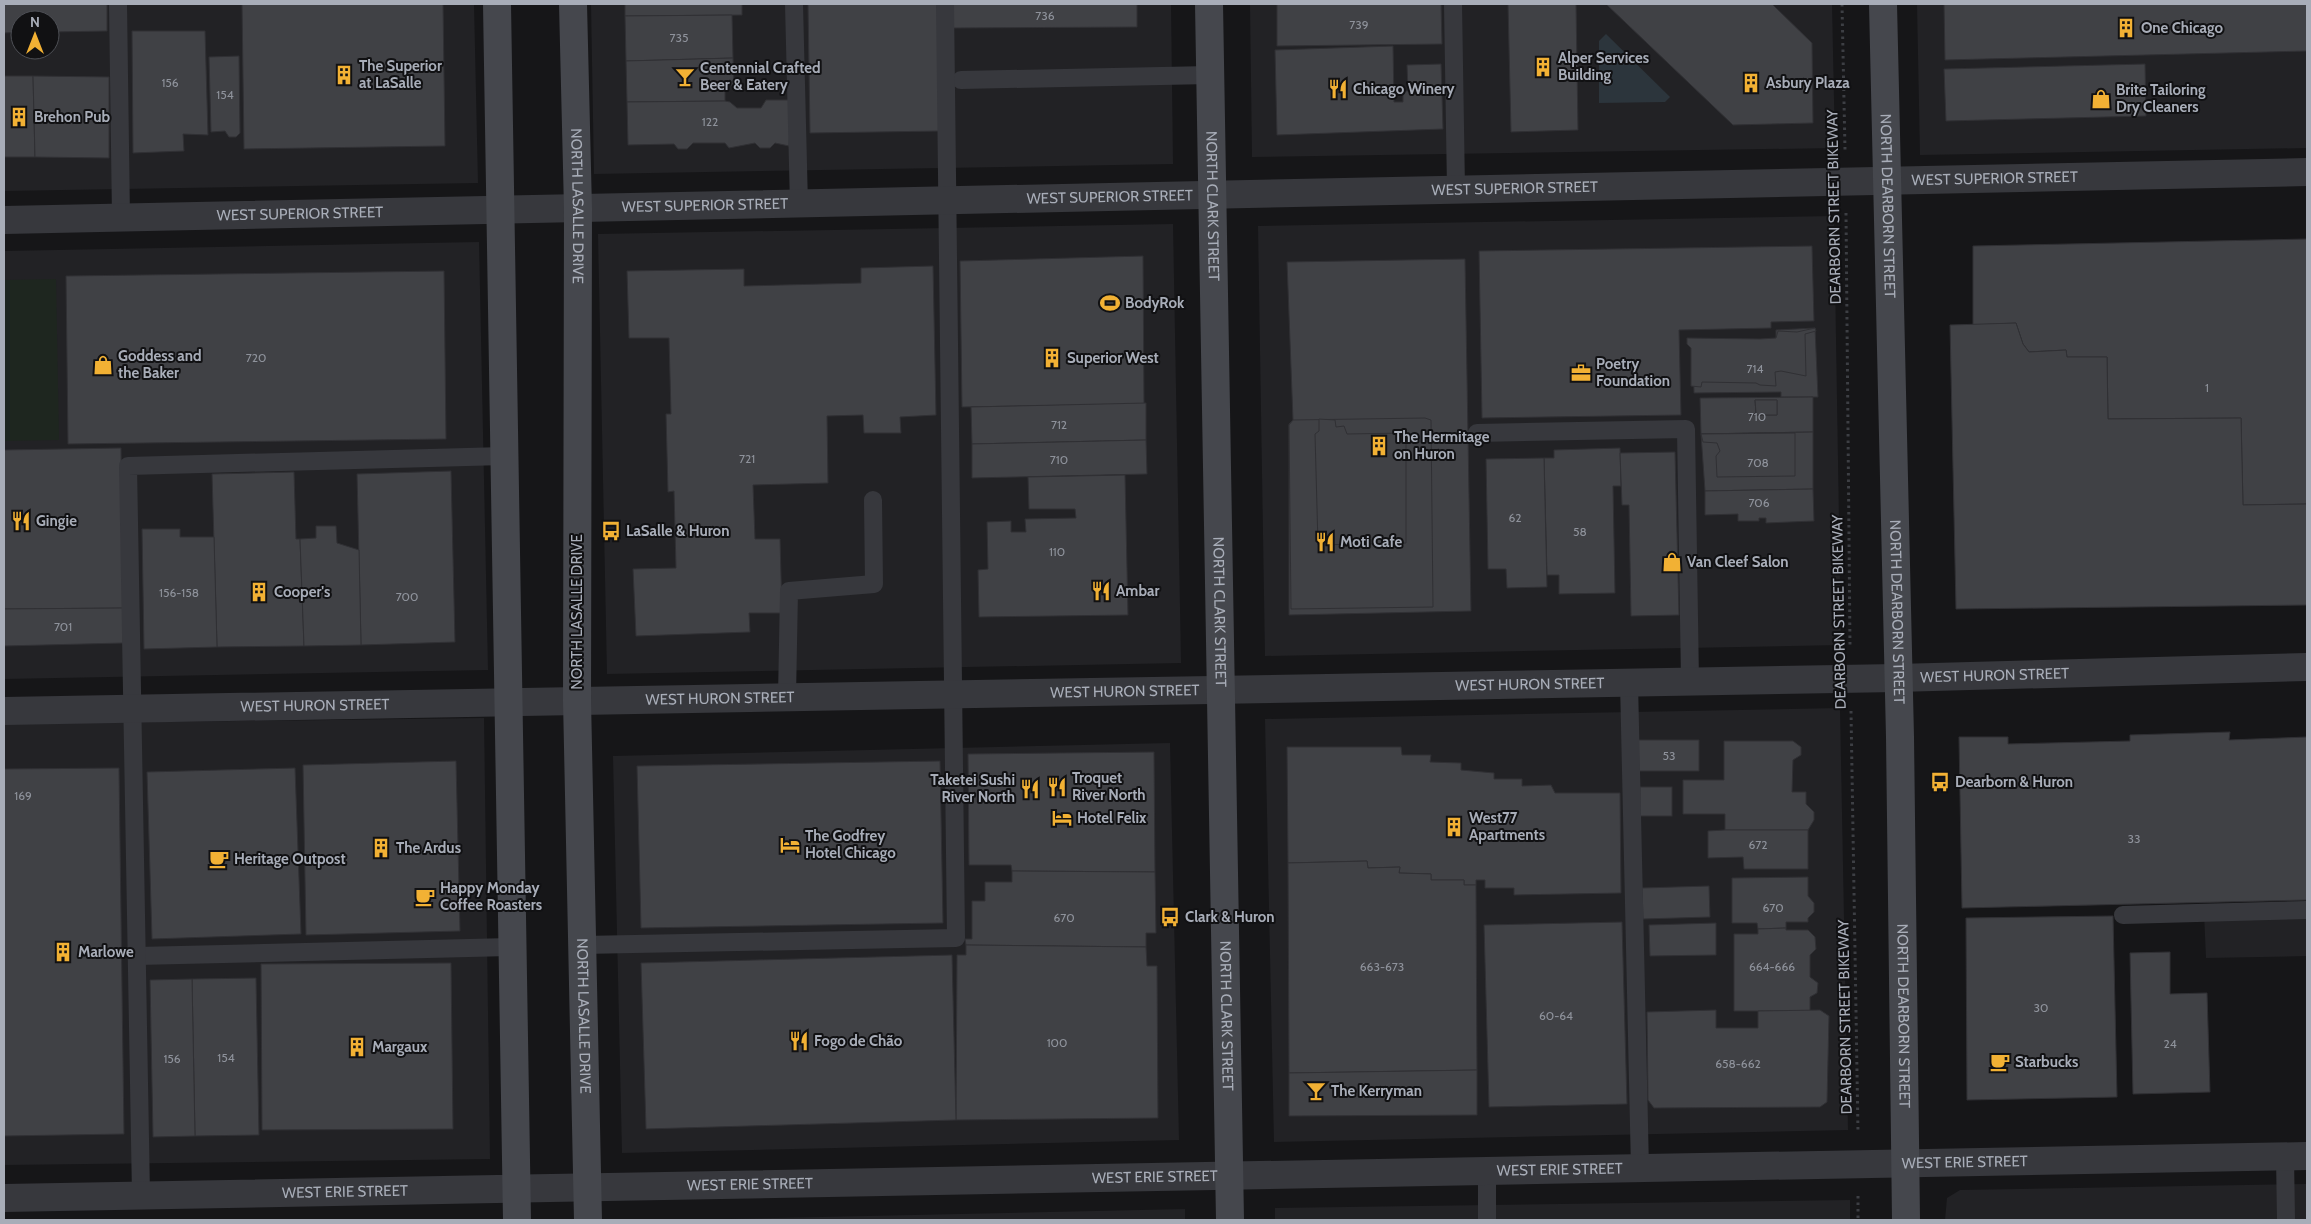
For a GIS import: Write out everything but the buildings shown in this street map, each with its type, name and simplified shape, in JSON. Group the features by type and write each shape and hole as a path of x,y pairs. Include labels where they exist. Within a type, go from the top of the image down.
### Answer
{"main road":[{"path":"497,4 517,1220"},
{"name":"NORTH LASALLE DRIVE","path":"573,4 578,210 577,700 588,1220"},
{"name":"NORTH CLARK STREET","path":"1209,4 1230,1220"},
{"name":"NORTH DEARBORN STREET","path":"1883,4 1888,181 1906,1220"}],"street":[{"name":"WEST SUPERIOR STREET","path":"4,220 578,210 1456,189 2307,172"},
{"name":"WEST HURON STREET","path":"4,711 1897,678 2307,667"},
{"name":"WEST ERIE STREET","path":"4,1198 2296,1156"}],"lane":[{"path":"118,4 121,218"},
{"path":"794,4 798,205"},
{"path":"582,945 956,938 945,4"},
{"path":"1453,4 1456,189"},
{"path":"962,80 1210,75"},
{"path":"1476,433 1686,429 1690,681"},
{"path":"141,1195 128,466 504,456"},
{"path":"787,697 789,591 874,584 873,500"},
{"path":"1628,682 1640,1169"},
{"path":"2123,915 2307,910"},
{"path":"137,956 512,947"},
{"path":"2286,1220 2296,1156"},
{"path":"1487,1172 1487,1220"}],"path":[{"name":"DEARBORN STREET BIKEWAY","path":"1842,4 1858,1220"}],"shaded area":[{"path":"4,4 474,4 478,183 4,191"},
{"path":"591,4 1171,4 1173,164 594,174"},
{"path":"1250,4 1832,4 1835,148 1252,157"},
{"path":"1917,4 2307,4 2307,148 1920,155"},
{"path":"1606,34 1670,97 1665,102 1599,103 1599,41"},
{"path":"1834,216 1841,645 1265,656 1258,226"},
{"path":"1173,224 1181,663 607,674 598,234"},
{"path":"479,242 488,670 4,679 4,251"},
{"path":"56,279 59,440 4,441 4,280"},
{"path":"1840,708 1848,1130 1274,1142 1265,719"},
{"path":"484,718 490,1159 4,1165 4,724"},
{"path":"1170,743 1179,1140 622,1153 613,756"},
{"path":"2307,910 2307,956 2206,958 2204,913"},
{"path":"2307,1184 2307,1220 1945,1220 1947,1198 1960,1190"},
{"path":"1850,1200 1850,1220 1275,1220 1275,1208"},
{"path":"1185,1209 1185,1220 682,1220"}],"place":[{"name":"One Chicago","path":"2126,28"},
{"name":"Alper Services Building","path":"1543,67"},
{"name":"The Superior at LaSalle","path":"344,75"},
{"name":"Centennial Crafted Beer & Eatery","path":"685,77"},
{"name":"Asbury Plaza","path":"1751,83"},
{"name":"Chicago Winery","path":"1338,89"},
{"name":"Brite Tailoring Dry Cleaners","path":"2101,99"},
{"name":"Brehon Pub","path":"19,117"},
{"name":"BodyRok","path":"1110,303"},
{"name":"Superior West","path":"1052,358"},
{"name":"Goddess and the Baker","path":"103,365"},
{"name":"Poetry Foundation","path":"1581,373"},
{"name":"The Hermitage on Huron","path":"1379,446"},
{"name":"Gingie","path":"21,521"},
{"name":"LaSalle & Huron","path":"611,531"},
{"name":"Moti Cafe","path":"1325,542"},
{"name":"Van Cleef Salon","path":"1672,562"},
{"name":"Ambar","path":"1101,591"},
{"name":"Cooper's","path":"259,592"},
{"name":"Dearborn & Huron","path":"1940,782"},
{"name":"Troquet River North","path":"1057,787"},
{"name":"Taketei Sushi River North","path":"1030,789"},
{"name":"Hotel Felix","path":"1062,818"},
{"name":"West77 Apartments","path":"1454,827"},
{"name":"The Godfrey Hotel Chicago","path":"790,845"},
{"name":"The Ardus","path":"381,848"},
{"name":"Heritage Outpost","path":"219,859"},
{"name":"Happy Monday Coffee Roasters","path":"425,897"},
{"name":"Clark & Huron","path":"1170,917"},
{"name":"Marlowe","path":"63,952"},
{"name":"Fogo de Chão","path":"799,1041"},
{"name":"Margaux","path":"357,1047"},
{"name":"Starbucks","path":"2000,1062"},
{"name":"The Kerryman","path":"1316,1091"}]}
